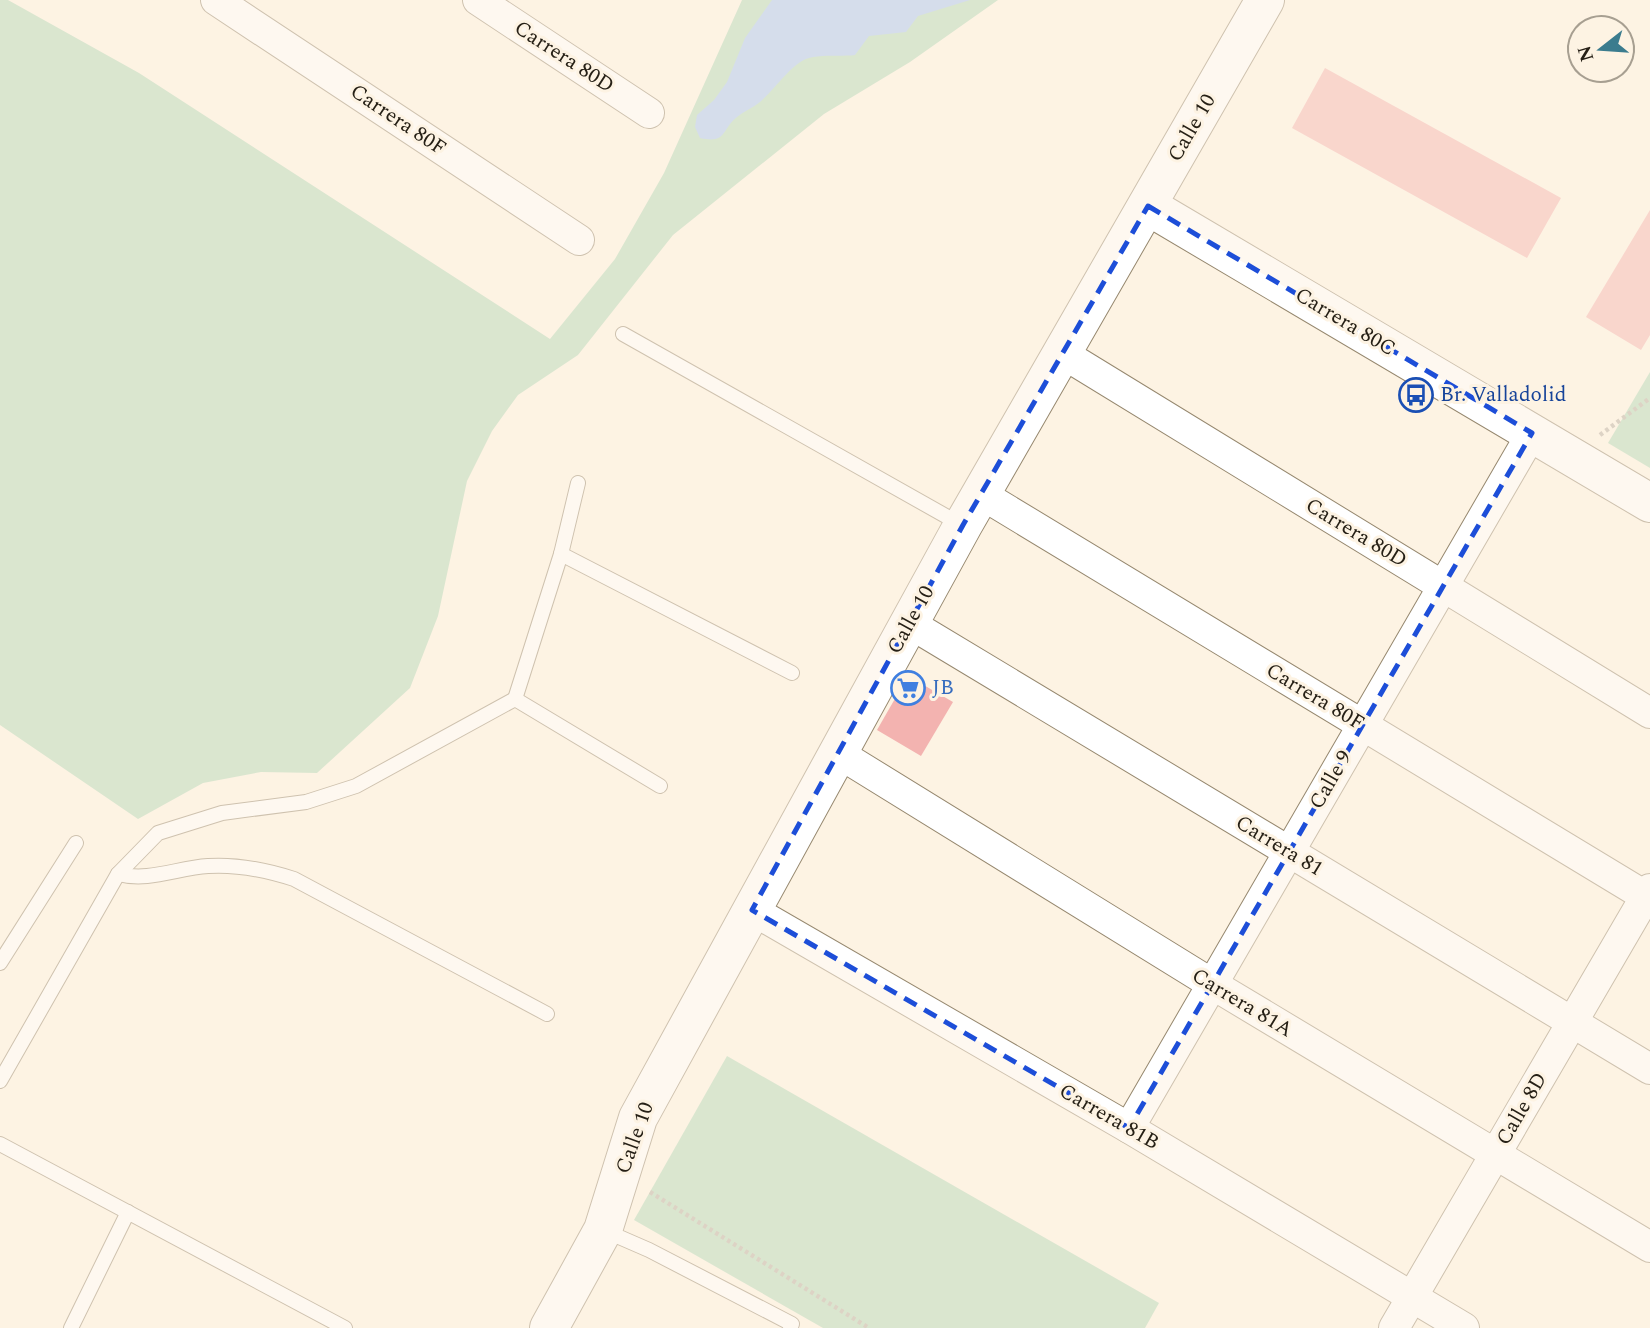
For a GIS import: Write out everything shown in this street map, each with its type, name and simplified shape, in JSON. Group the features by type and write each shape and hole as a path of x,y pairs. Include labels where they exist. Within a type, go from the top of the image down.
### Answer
{"street":[{"name":"Carrera 80F","path":"216,0 579,240"},
{"name":"Carrera 80D","path":"478,0 649,113"},
{"name":"Calle 10","path":"549,1328 603,1230 638,1118 909,622 1265,0"},
{"name":"Carrera 80C","path":"1148,206 1650,503"},
{"name":"Carrera 80D","path":"1062,354 1650,713"},
{"name":"Calle 9","path":"1129,1128 1532,433"},
{"name":"Carrera 80F","path":"972,510 1362,726 1649,895"},
{"name":"Carrera 81","path":"909,622 1650,1069"},
{"name":"Carrera 81A","path":"838,753 1494,1156 1650,1247"},
{"name":"Calle 8D","path":"1394,1328 1649,895"},
{"name":"Carrera 81B","path":"752,910 1129,1128 1464,1328"}],"lane":[{"path":"623,334 972,510"},
{"path":"0,1081 118,874 158,833 222,813 306,802 356,786 515,699 561,554 578,482"},
{"path":"561,554 792,673"},
{"path":"515,699 660,786"},
{"path":"0,963 76,843"},
{"path":"118,874 137,879 209,866 261,868 294,879 547,1014"},
{"path":"0,1144 345,1328"},
{"path":"71,1328 128,1212"},
{"path":"603,1230 649,1250 792,1324 790,1328"}],"path":[{"path":"1572,456 1650,398"},
{"path":"621,1174 869,1328"}],"highlighted area":[{"path":"1148,206 1532,433 1129,1128 752,910 963,525"}],"green space":[{"path":"0,0 8,0 139,73 550,339 615,259 664,173 742,0 998,0 910,62 824,114 673,235 578,355 518,395 492,431 467,481 438,616 410,688 317,773 261,772 203,783 138,819 0,725"},
{"path":"1650,372 1650,468 1608,443"},
{"path":"727,1056 1159,1303 1145,1328 823,1328 634,1220"}],"water":[{"path":"772,0 970,0 918,16 906,32 869,36 855,55 820,56 802,61 760,102 737,117 723,135 715,139 700,138 695,127 697,115 714,100 727,82 745,38"}],"building":[{"path":"1325,68 1561,198 1527,258 1292,128"},
{"path":"1650,210 1650,335 1641,350 1586,317"},
{"path":"908,676 953,702 921,756 877,730"}],"place":[{"name":"Br. Valladolid","path":"1416,395"},
{"name":"JB","path":"908,688"}]}
